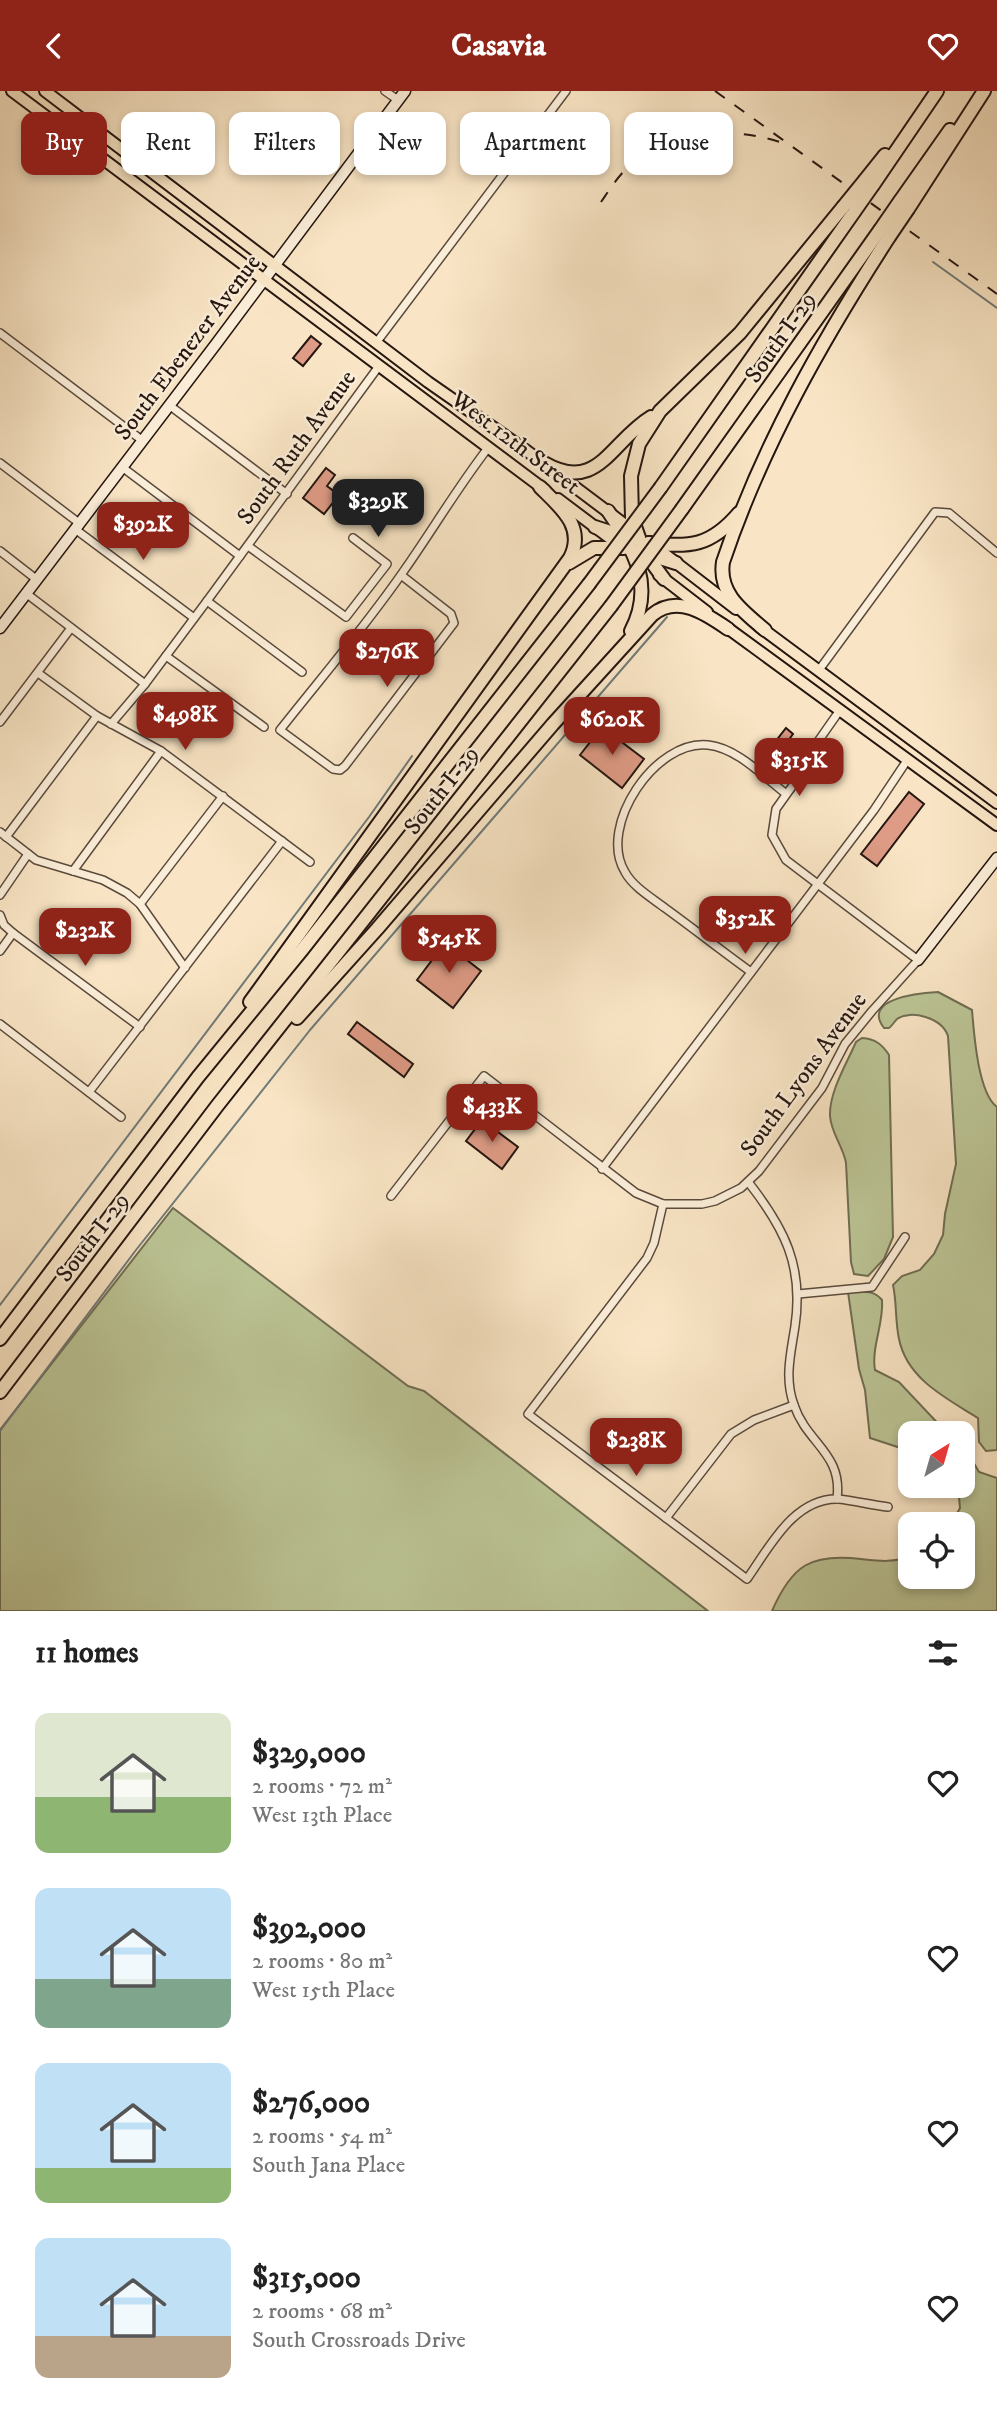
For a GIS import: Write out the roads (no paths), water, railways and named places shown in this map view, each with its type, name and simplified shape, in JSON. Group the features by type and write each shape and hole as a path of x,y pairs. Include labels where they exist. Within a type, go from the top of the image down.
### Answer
{"highway":[{"path":"904,205 978,91"},
{"path":"904,205 984,91"},
{"path":"619,649 636,620 642,602 642,582 630,499 633,464 645,432 660,411 740,333 849,210 937,92"},
{"name":"South I-29","path":"0,1392 217,1106 611,606 904,205"},
{"name":"South I-29","path":"0,1339 198,1077 302,950 589,584 661,487 849,210"},
{"path":"765,630 731,599 722,580 723,562 771,447 824,341 885,233"},
{"path":"544,463 564,473 587,471 660,411"},
{"path":"198,1077 573,551 575,530 566,514 540,487"},
{"path":"559,573 573,559 588,551 610,546 677,547 704,541 723,530 744,508"},
{"path":"608,511 664,579"},
{"path":"595,527 676,563"},
{"path":"217,1106 377,929 619,649 657,610 673,605 699,612 728,629"}],"main road":[{"name":"West 12th Street","path":"12,91 595,527"},
{"name":"West 12th Street","path":"45,91 376,343 608,511"},
{"path":"676,563 997,803"},
{"path":"664,579 728,629 997,825"}],"street":[{"path":"385,91 398,100"},
{"name":"South Ebenezer Avenue","path":"0,628 405,91"},
{"path":"376,343 566,91"},
{"path":"0,333 143,441"},
{"name":"South Ruth Avenue","path":"111,724 166,656 379,366"},
{"path":"169,405 287,494"},
{"path":"401,575 451,614 454,623 345,766 336,770 280,730 401,575 438,521 452,495 488,448"},
{"path":"0,463 194,618"},
{"path":"122,467 240,556"},
{"path":"819,670 935,512 949,513 997,553"},
{"path":"248,546 346,617 387,563 353,538"},
{"path":"0,551 36,579"},
{"path":"27,594 145,684"},
{"path":"207,601 302,672"},
{"path":"0,722 71,628"},
{"path":"166,656 264,727"},
{"path":"38,673 97,716 161,751 310,862"},
{"path":"840,710 819,740 811,760 776,809 772,835 786,860 918,960"},
{"path":"97,716 3,834 28,854 47,864 118,887 140,904 185,968"},
{"path":"751,972 642,890 625,873 617,839 619,822 626,807 664,758 685,747 709,745 733,753 785,793"},
{"path":"73,871 161,751"},
{"path":"602,1169 818,884 908,758"},
{"path":"140,904 223,796"},
{"path":"89,1092 282,841"},
{"path":"0,894 28,854"},
{"name":"South Lyons Avenue","path":"391,1196 484,1076 602,1169 636,1193 663,1204 685,1205 715,1201 748,1183 818,1093 845,1044 918,960 997,858"},
{"path":"0,915 4,925 13,933 140,1027"},
{"path":"0,951 13,933"},
{"path":"0,1024 121,1117"},
{"path":"748,1183 772,1213 784,1235 793,1262 798,1294 789,1363 794,1405 804,1425 834,1463 838,1481 837,1499"},
{"path":"663,1204 654,1243 647,1258 528,1414 747,1579 794,1516 819,1502 837,1499 888,1507"},
{"path":"798,1294 872,1287 905,1237"},
{"path":"666,1518 731,1434 754,1420 794,1405"}],"waterway":[{"path":"933,262 997,308"},
{"path":"0,1431 136,1250 310,1030 667,617"},
{"path":"0,1305 369,817 412,756"}],"railway":[{"path":"715,91 997,294"},
{"path":"601,202 627,168 666,144 704,134 724,133 744,134 783,143"}]}
